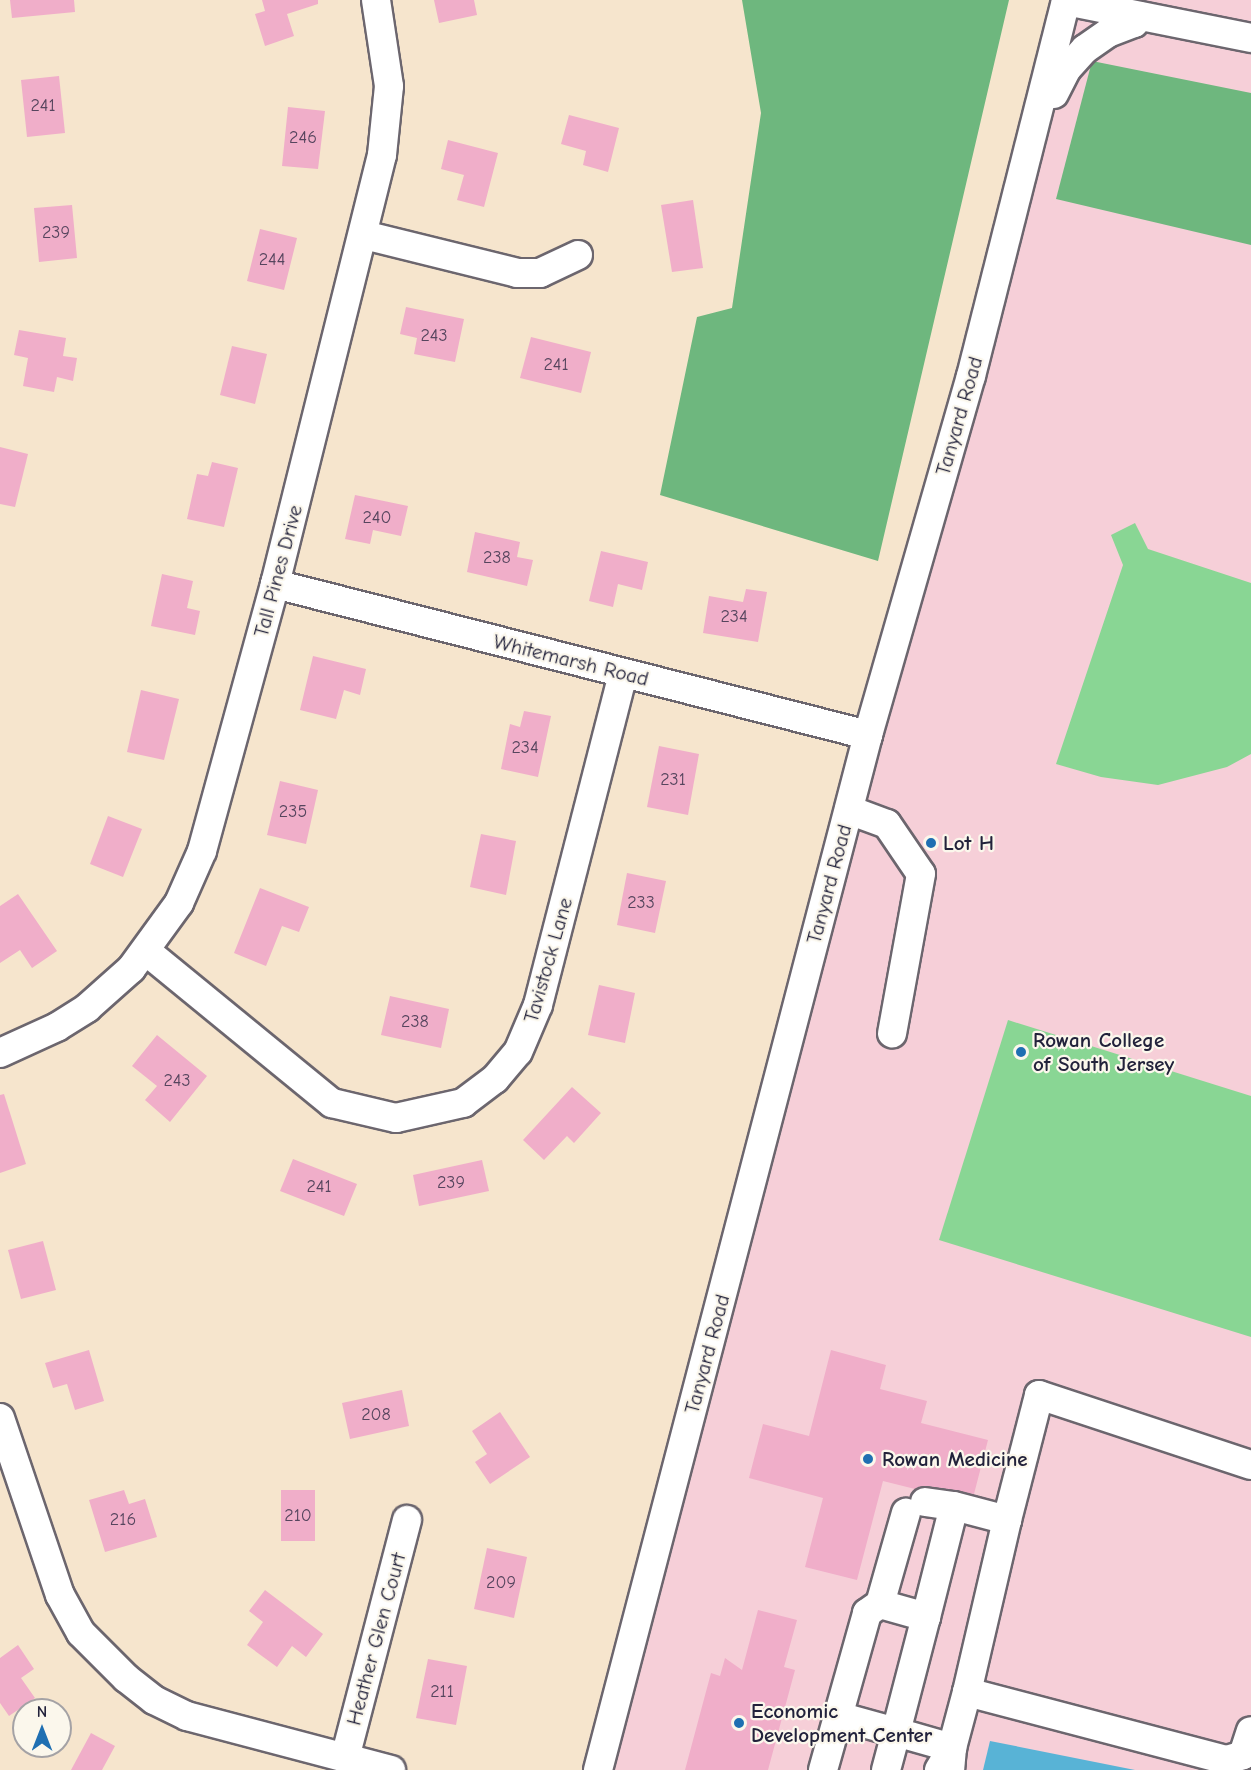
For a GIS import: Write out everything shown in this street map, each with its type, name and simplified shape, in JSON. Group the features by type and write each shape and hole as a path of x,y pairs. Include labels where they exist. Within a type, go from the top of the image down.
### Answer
{"street":[{"name":"Tall Pines Drive","path":"0,1053 57,1027 87,1008 112,988 146,951 179,903 202,851 275,584 364,235 386,131 389,86 376,0"},
{"path":"1066,1 1135,8 1251,38"},
{"name":"Tanyard Road","path":"598,1770 868,735 971,376 1066,1"},
{"path":"1042,102 1053,95 1066,70 1085,49 1108,33 1134,23 1135,8"},
{"path":"364,235 517,273 540,273 578,255"},
{"name":"Whitemarsh Road","path":"275,584 868,735"},
{"name":"Tavistock Lane","path":"146,951 332,1103 396,1118 430,1113 463,1102 480,1092 506,1067 525,1038 535,1013 623,674"},
{"path":"849,810 887,824 921,874 892,1033"},
{"path":"838,1716 896,1732 947,1763 967,1692 1039,1395 1251,1465"},
{"path":"2,1429 56,1587 81,1633 139,1690 178,1713 392,1770"},
{"path":"823,1770 867,1613 880,1604 916,1508 954,1506 1008,1520"},
{"path":"886,1770 954,1506"},
{"name":"Heather Glen Court","path":"345,1758 407,1520"},
{"path":"880,1604 926,1617"},
{"path":"967,1692 1227,1760 1243,1755 1251,1731"}],"shaded area":[{"name":"Rowan College of South Jersey","path":"1066,0 1251,0 1251,1770 602,1770"}],"green space":[{"path":"742,0 1009,0 878,561 660,495 697,317 732,308 761,113"},
{"path":"1092,61 1251,93 1251,245 1056,199"},
{"path":"1135,523 1148,549 1251,583 1251,754 1227,767 1158,785 1101,777 1056,764 1123,565 1111,535"},
{"path":"1008,1020 1251,1096 1251,1337 939,1240"}],"water":[{"path":"990,1741 1135,1770 983,1770"}],"building":[{"path":"10,0 74,0 75,12 12,18"},
{"path":"262,0 318,0 318,4 287,14 294,36 265,46 255,14 265,11"},
{"path":"434,0 474,0 477,15 439,23"},
{"path":"59,76 65,133 27,137 21,80"},
{"path":"288,107 325,111 318,169 282,166"},
{"path":"569,115 619,128 608,172 583,165 586,151 561,144"},
{"path":"448,140 498,153 484,207 457,200 464,175 441,169"},
{"path":"693,200 703,268 672,272 661,205"},
{"path":"72,205 77,258 39,262 34,208"},
{"path":"260,229 297,238 284,290 247,281"},
{"path":"406,307 464,319 455,362 414,354 417,338 400,334"},
{"path":"19,330 66,338 63,356 77,358 73,381 57,377 54,392 23,386 28,358 14,355"},
{"path":"531,337 591,352 581,393 520,378"},
{"path":"232,346 267,354 255,404 220,395"},
{"path":"0,447 28,454 15,507 0,504"},
{"path":"212,462 238,468 224,527 187,519 197,474 208,476"},
{"path":"355,495 408,506 401,536 373,530 370,544 345,539"},
{"path":"475,532 520,542 517,557 533,560 527,586 467,572"},
{"path":"601,551 648,562 642,590 618,584 613,607 589,601"},
{"path":"162,574 193,581 187,608 200,611 195,635 151,626"},
{"path":"746,589 767,592 758,642 703,633 709,596 743,602"},
{"path":"313,656 366,669 360,695 344,690 336,719 300,710"},
{"path":"141,690 179,699 164,760 127,752"},
{"path":"524,711 551,716 538,777 501,769 510,724 520,727"},
{"path":"659,746 699,754 688,815 647,807"},
{"path":"280,781 318,790 306,844 267,835"},
{"path":"108,816 142,829 123,877 90,864"},
{"path":"481,834 516,841 506,895 470,887"},
{"path":"627,873 666,881 655,933 617,925"},
{"path":"260,888 309,907 299,932 282,926 266,966 234,953"},
{"path":"18,894 57,951 32,968 20,950 0,963 0,906"},
{"path":"599,985 635,993 625,1043 588,1035"},
{"path":"390,996 449,1009 441,1048 381,1035"},
{"path":"157,1035 207,1076 170,1122 145,1100 157,1086 132,1066"},
{"path":"572,1087 601,1113 574,1143 567,1136 544,1160 523,1140"},
{"path":"4,1094 26,1164 0,1173 0,1095"},
{"path":"293,1159 357,1184 344,1216 280,1191"},
{"path":"482,1160 489,1191 419,1206 413,1175"},
{"path":"43,1241 56,1290 21,1299 8,1250"},
{"path":"89,1350 104,1401 75,1410 67,1384 53,1388 45,1363"},
{"name":"Rowan Medicine","path":"831,1350 886,1365 880,1389 927,1401 921,1423 988,1440 974,1494 927,1486 915,1489 883,1481 857,1580 805,1567 823,1498 749,1478 763,1424 809,1436"},
{"path":"402,1390 409,1426 350,1439 342,1403"},
{"path":"500,1412 530,1457 490,1484 475,1462 487,1454 472,1431"},
{"path":"124,1490 129,1504 145,1499 157,1537 105,1552 89,1500"},
{"path":"281,1490 315,1490 315,1541 281,1541"},
{"path":"487,1548 527,1557 514,1618 474,1609"},
{"path":"265,1590 323,1634 306,1657 292,1646 277,1667 247,1645 263,1622 249,1611"},
{"name":"Economic Development Center","path":"758,1610 797,1620 784,1667 795,1670 768,1770 685,1770 711,1673 720,1676 725,1658 742,1670"},
{"path":"18,1645 34,1669 21,1678 35,1698 12,1698 12,1714 9,1716 0,1703 0,1658"},
{"path":"428,1659 467,1666 456,1725 416,1718"},
{"path":"91,1733 115,1746 102,1770 71,1770"}],"place":[{"name":"Lot H","path":"931,843"},
{"name":"Rowan College of South Jersey","path":"1021,1052"},
{"name":"Rowan Medicine","path":"868,1459"},
{"name":"Economic Development Center","path":"739,1723"}]}
